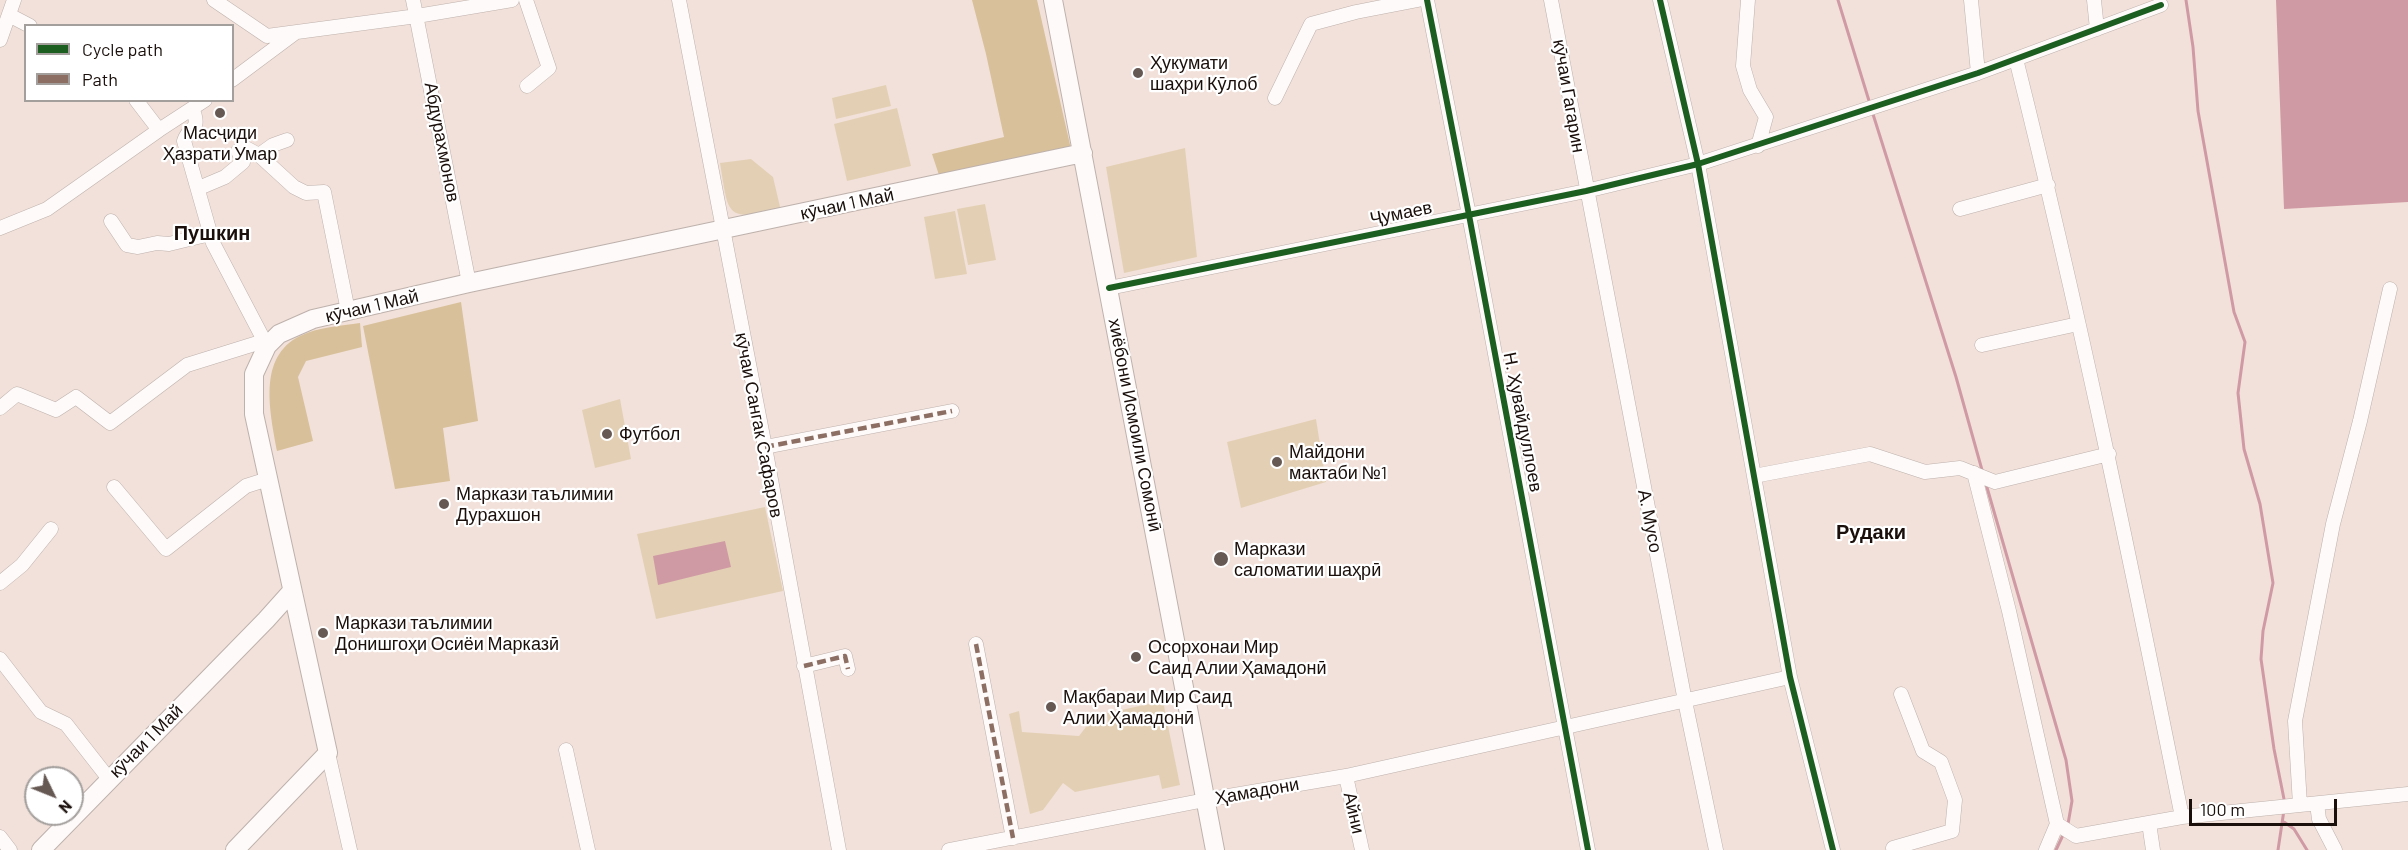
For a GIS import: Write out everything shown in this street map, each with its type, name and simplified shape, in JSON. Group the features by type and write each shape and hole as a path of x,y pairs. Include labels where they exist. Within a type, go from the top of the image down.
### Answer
{"main road":[{"name":"хиёбони Исмоили Сомонӣ","path":"1053,0 1215,850"},
{"name":"кӯчаи 1 Май","path":"41,850 266,621 292,591 254,414 254,374 266,343 279,334 296,325 348,311 469,283 1083,153"},
{"path":"235,850 328,753 292,591"}],"street":[{"path":"0,40 14,0"},
{"path":"214,0 267,36 417,16 512,0"},
{"name":"Абдурахмонов","path":"413,0 469,283"},
{"path":"526,0 549,68 527,86"},
{"name":"кӯчаи Сангак Сафаров","path":"679,0 765,447 839,850"},
{"path":"1275,98 1311,24 1356,12 1418,0"},
{"name":"Н. Ҳувайдуллоев","path":"1427,0 1588,850"},
{"name":"кӯчаи Гагарин","path":"1551,0 1586,191"},
{"path":"1660,0 1698,164 1790,677 1833,850"},
{"path":"1748,0 1743,66 1750,90 1766,117 1758,146"},
{"path":"1971,0 1978,73"},
{"path":"2094,0 2097,29"},
{"name":"Ҷумаев","path":"1108,288 1586,191 1698,164 1978,73 2161,5"},
{"path":"9,15 26,24"},
{"path":"234,79 297,32"},
{"path":"2016,59 2048,185 2109,454 2182,817"},
{"path":"138,102 159,130"},
{"path":"0,228 47,209 203,102"},
{"path":"0,408 17,394 56,410 76,397 110,423 187,365 266,343 230,277 210,234 184,141 197,121 193,110"},
{"path":"259,155 273,145 287,140"},
{"path":"198,188 225,177 243,162 238,152 244,147 259,155 294,188 306,193 324,192 348,311"},
{"path":"1960,209 2048,185"},
{"name":"А. Мусо","path":"1586,191 1716,850"},
{"path":"111,221 128,245 138,247 158,243 169,244 210,234"},
{"path":"2295,806 2295,722 2333,524 2360,421 2390,289"},
{"path":"1982,345 2078,324"},
{"path":"765,447 952,411"},
{"path":"1754,476 1870,454 1925,472 1960,468 1995,482 2109,454"},
{"path":"1974,473 2009,611 2057,824 2046,850"},
{"path":"114,487 166,549 246,486 268,479"},
{"path":"0,583 21,565 51,529"},
{"path":"976,644 1013,838"},
{"path":"804,666 845,656 848,669"},
{"path":"0,660 41,712 66,724 109,779"},
{"name":"Ҳамадони","path":"949,850 1205,800 1346,776 1790,677"},
{"path":"1894,850 1893,848 1952,831 1955,800 1941,762 1923,751 1901,694"},
{"path":"566,750 588,850"},
{"path":"328,753 350,850"},
{"name":"Айни","path":"1346,776 1362,850"},
{"path":"2057,824 2076,836 2182,817 2408,794"},
{"path":"2317,804 2319,819 2335,850"},
{"path":"2149,823 2152,850"},
{"path":"0,837 10,850"}],"shaded area":[{"path":"972,0 1037,0 1071,149 939,175 932,154 1004,137"},
{"path":"2276,0 2408,0 2408,202 2284,209"},
{"path":"886,85 891,106 836,119 832,98"},
{"path":"897,108 911,166 847,181 834,124"},
{"path":"1185,148 1197,257 1124,273 1106,167"},
{"path":"751,159 773,177 781,211 739,214 733,211 728,204 720,163"},
{"path":"985,204 996,260 968,265 957,209"},
{"path":"955,211 967,274 935,279 924,217"},
{"path":"461,302 478,421 443,428 450,481 395,489 363,326"},
{"path":"360,323 362,347 306,361 298,377 313,441 277,451 270,387 277,357 286,345 307,333"},
{"name":"Футбол","path":"620,399 631,459 595,468 582,410"},
{"name":"Майдони мактаби №1","path":"1316,419 1326,482 1241,508 1227,442"},
{"path":"765,507 783,591 656,619 637,534"},
{"path":"725,541 731,567 658,585 653,556"},
{"path":"1163,701 1180,785 1162,789 1159,775 1075,792 1063,783 1043,810 1030,814 1009,714 1019,711 1022,732 1079,736 1089,723 1108,724 1107,713"}],"waterway":[{"path":"1838,0 1870,104"},
{"path":"2186,0 2193,47 2198,111 2234,312 2245,342 2238,393 2244,449 2260,504 2273,583 2263,631 2261,659 2274,749 2285,804"},
{"path":"1872,111 1956,377 1982,470"},
{"path":"1986,484 2066,760 2072,801 2068,824"},
{"path":"2278,850 2284,810"},
{"path":"2284,822 2294,829 2307,850"},
{"path":"2056,850 2064,833"}],"marked path":[{"path":"765,447 952,411"},
{"path":"976,644 1013,838"},
{"path":"804,666 845,656 848,669"}],"cycle path":[{"path":"1427,0 1588,850"},
{"path":"1660,0 1698,164 1790,677 1833,850"},
{"path":"1109,288 1586,191 1698,164 1978,73 2161,5"}],"place":[{"name":"Ҳукумати шаҳри Кӯлоб","path":"1138,73"},
{"name":"Масҷиди Ҳазрати Умар","path":"220,113"},
{"name":"Футбол","path":"607,434"},
{"name":"Майдони мактаби №1","path":"1277,462"},
{"name":"Маркази таълимии Дурахшон","path":"444,504"},
{"name":"Маркази саломатии шаҳрӣ","path":"1221,559"},
{"name":"Маркази таълимии Донишгоҳи Осиёи Марказӣ","path":"323,633"},
{"name":"Осорхонаи Мир Саид Алии Ҳамадонӣ","path":"1136,657"},
{"name":"Мақбараи Мир Саид Алии Ҳамадонӣ","path":"1051,707"}],"district":[{"name":"Пушкин","path":"212,233"},
{"name":"Рудаки","path":"1871,532"}]}
